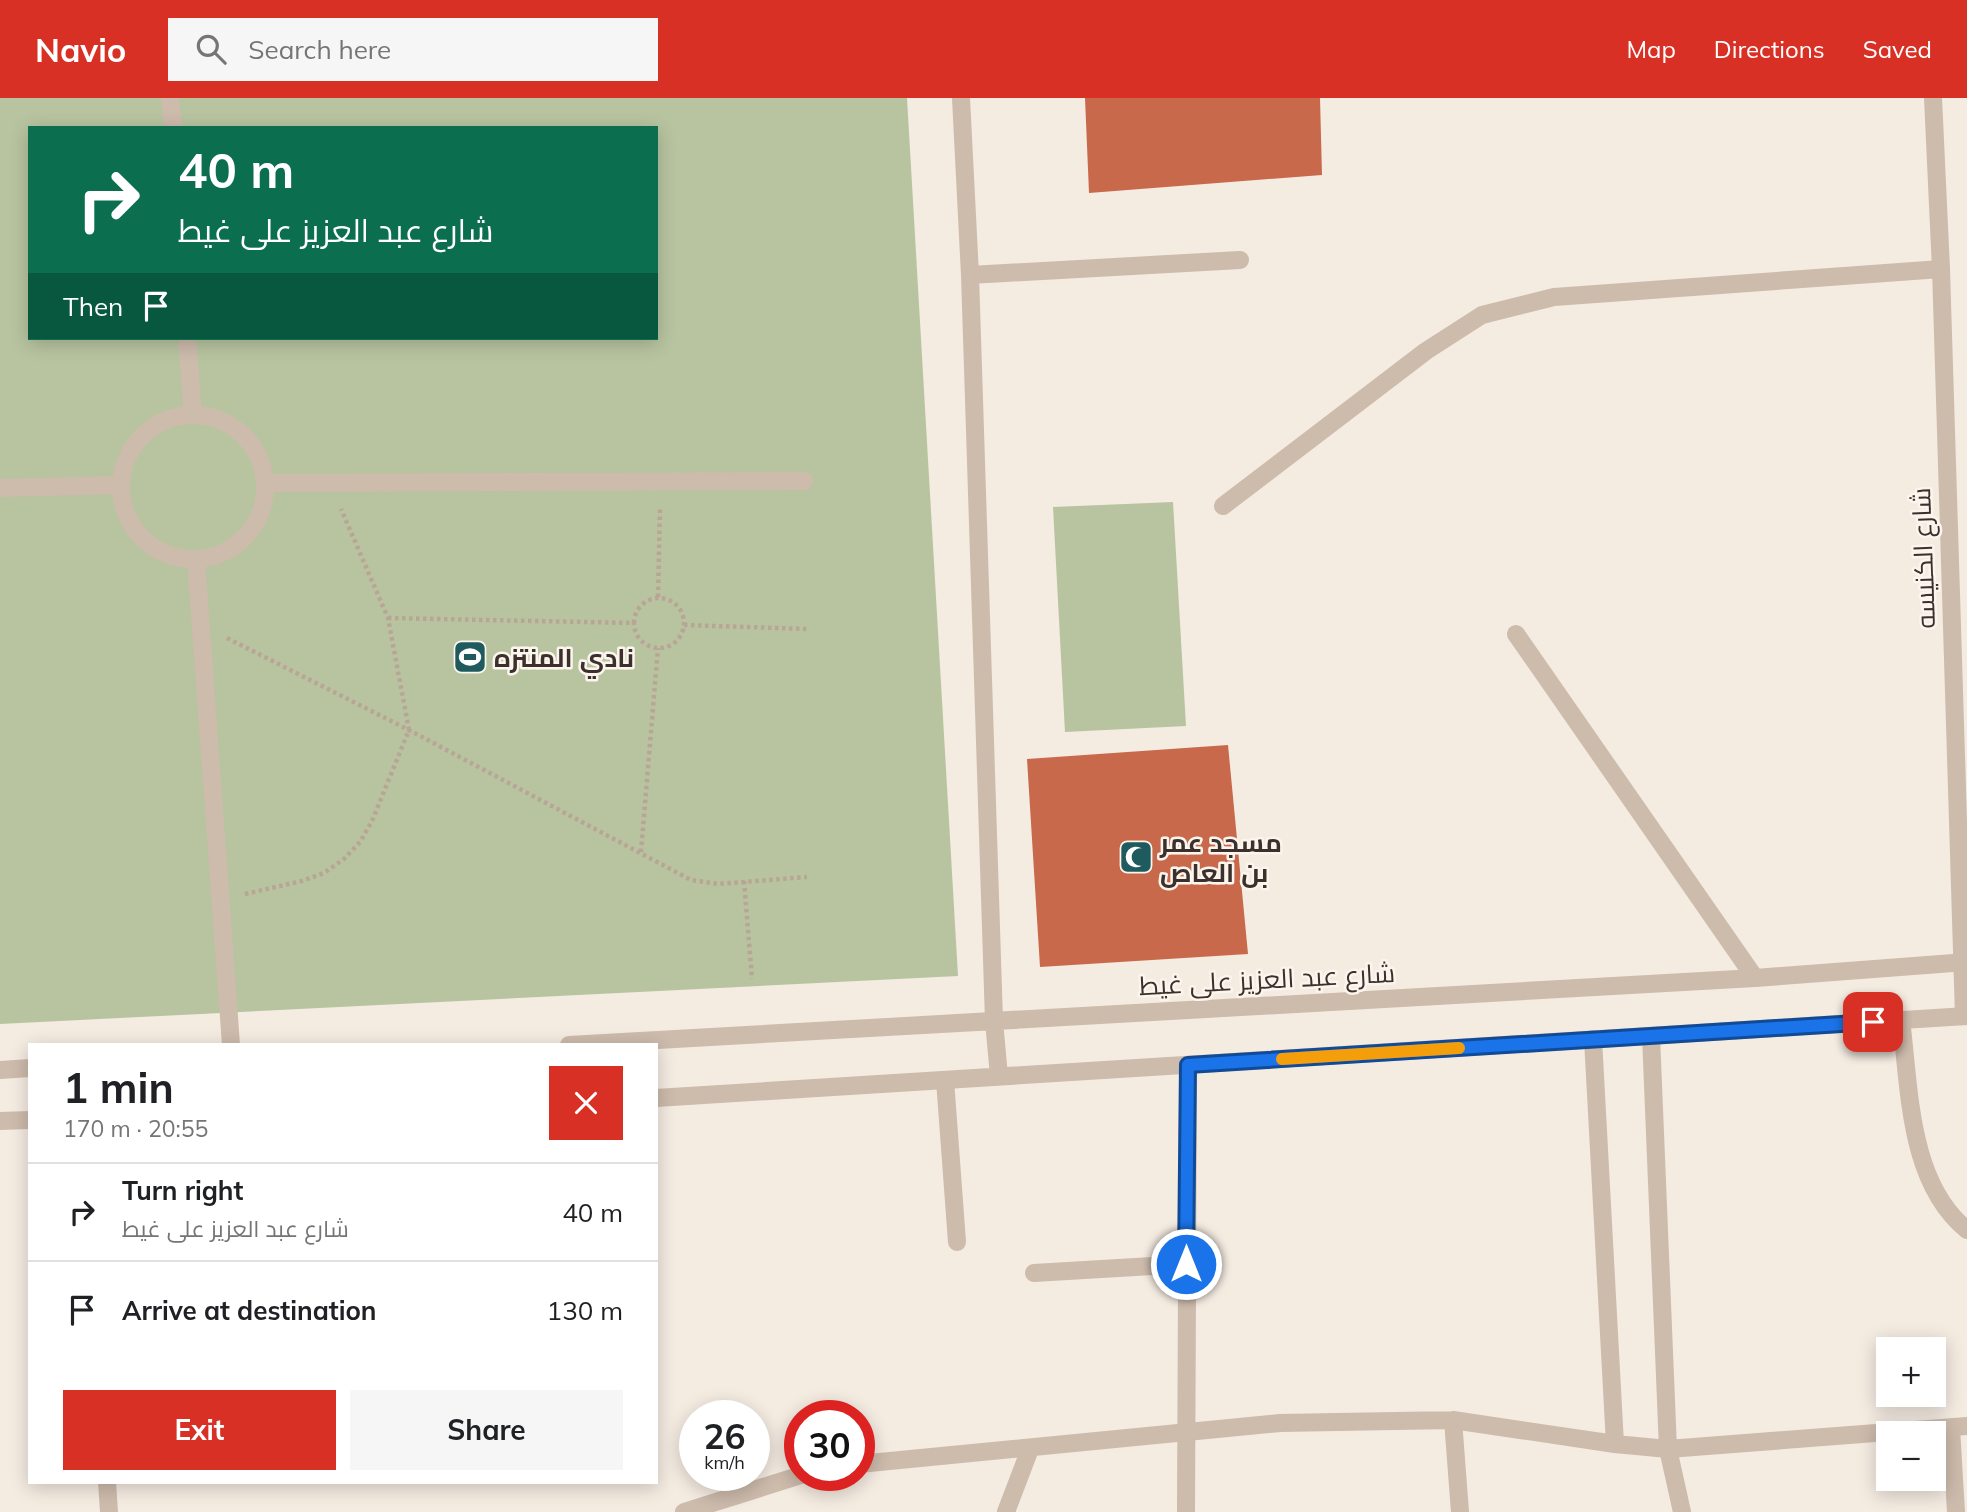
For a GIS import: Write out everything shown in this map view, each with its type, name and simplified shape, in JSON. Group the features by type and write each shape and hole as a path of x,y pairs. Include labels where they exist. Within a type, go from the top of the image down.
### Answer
{"street":[{"path":"170,98 173,126"},
{"path":"961,98 970,275 999,1076"},
{"name":"شارع الكنيسه","path":"1933,98 1965,1016"},
{"path":"970,275 1240,260"},
{"path":"1223,506 1426,351 1482,315 1554,297 1941,269"},
{"path":"187,340 193,415"},
{"path":"193,415 210,417 228,424 242,435 254,449 262,465 265,483 263,506 253,527 238,544 218,555 196,560 173,557 151,547 135,530 124,509 121,485 125,464 135,444 151,429 170,418 193,415"},
{"path":"265,483 804,481"},
{"path":"0,488 121,485"},
{"path":"196,560 231,1043"},
{"path":"1516,634 1755,978"},
{"name":"شارع عبد العزيز على غيط","path":"604,1043 1755,978 1964,963"},
{"path":"658,1098 1965,1016"},
{"path":"1901,1020 1916,1140 1930,1184 1956,1221 1967,1230"},
{"path":"1651,1036 1668,1448 1682,1512"},
{"path":"1593,1039 1615,1444"},
{"path":"1186,1512 1188,1065"},
{"path":"0,1069 28,1068"},
{"path":"945,1080 957,1242"},
{"path":"0,1121 28,1120"},
{"path":"1034,1273 1186,1264"},
{"path":"1453,1420 1460,1512"},
{"path":"875,1463 1280,1423 1453,1420 1615,1444 1668,1448 1959,1427 1956,1512"},
{"path":"1006,1512 1030,1449"},
{"path":"692,1511 784,1481"},
{"path":"107,1484 108,1512"}],"path":[{"path":"658,597 661,481"},
{"path":"220,900 302,881 324,873 344,859 360,842 372,821 409,730 388,618 330,482"},
{"path":"658,597 676,604 682,613 684,625 677,640 658,648 641,641 633,623 640,605 658,597"},
{"path":"388,618 633,623"},
{"path":"201,625 409,730 691,880 718,884 807,877"},
{"path":"684,625 807,629"},
{"path":"641,852 658,648"},
{"path":"744,881 752,979"}],"green space":[{"name":"نادي المنتزه","path":"0,98 907,98 958,976 0,1024"},
{"path":"1173,502 1186,726 1065,732 1053,507"}],"building":[{"path":"1085,98 1320,98 1322,175 1089,193"},
{"name":"مسجد عمر بن العاص","path":"1228,745 1248,954 1040,967 1027,759"}],"slow traffic":[{"path":"1282,1059 1459,1048"}],"place":[{"name":"نادي المنتزه","path":"470,657"},
{"name":"مسجد عمر بن العاص","path":"1136,857"}],"route":[{"path":"1186,1264 1188,1065 1873,1022"}]}
